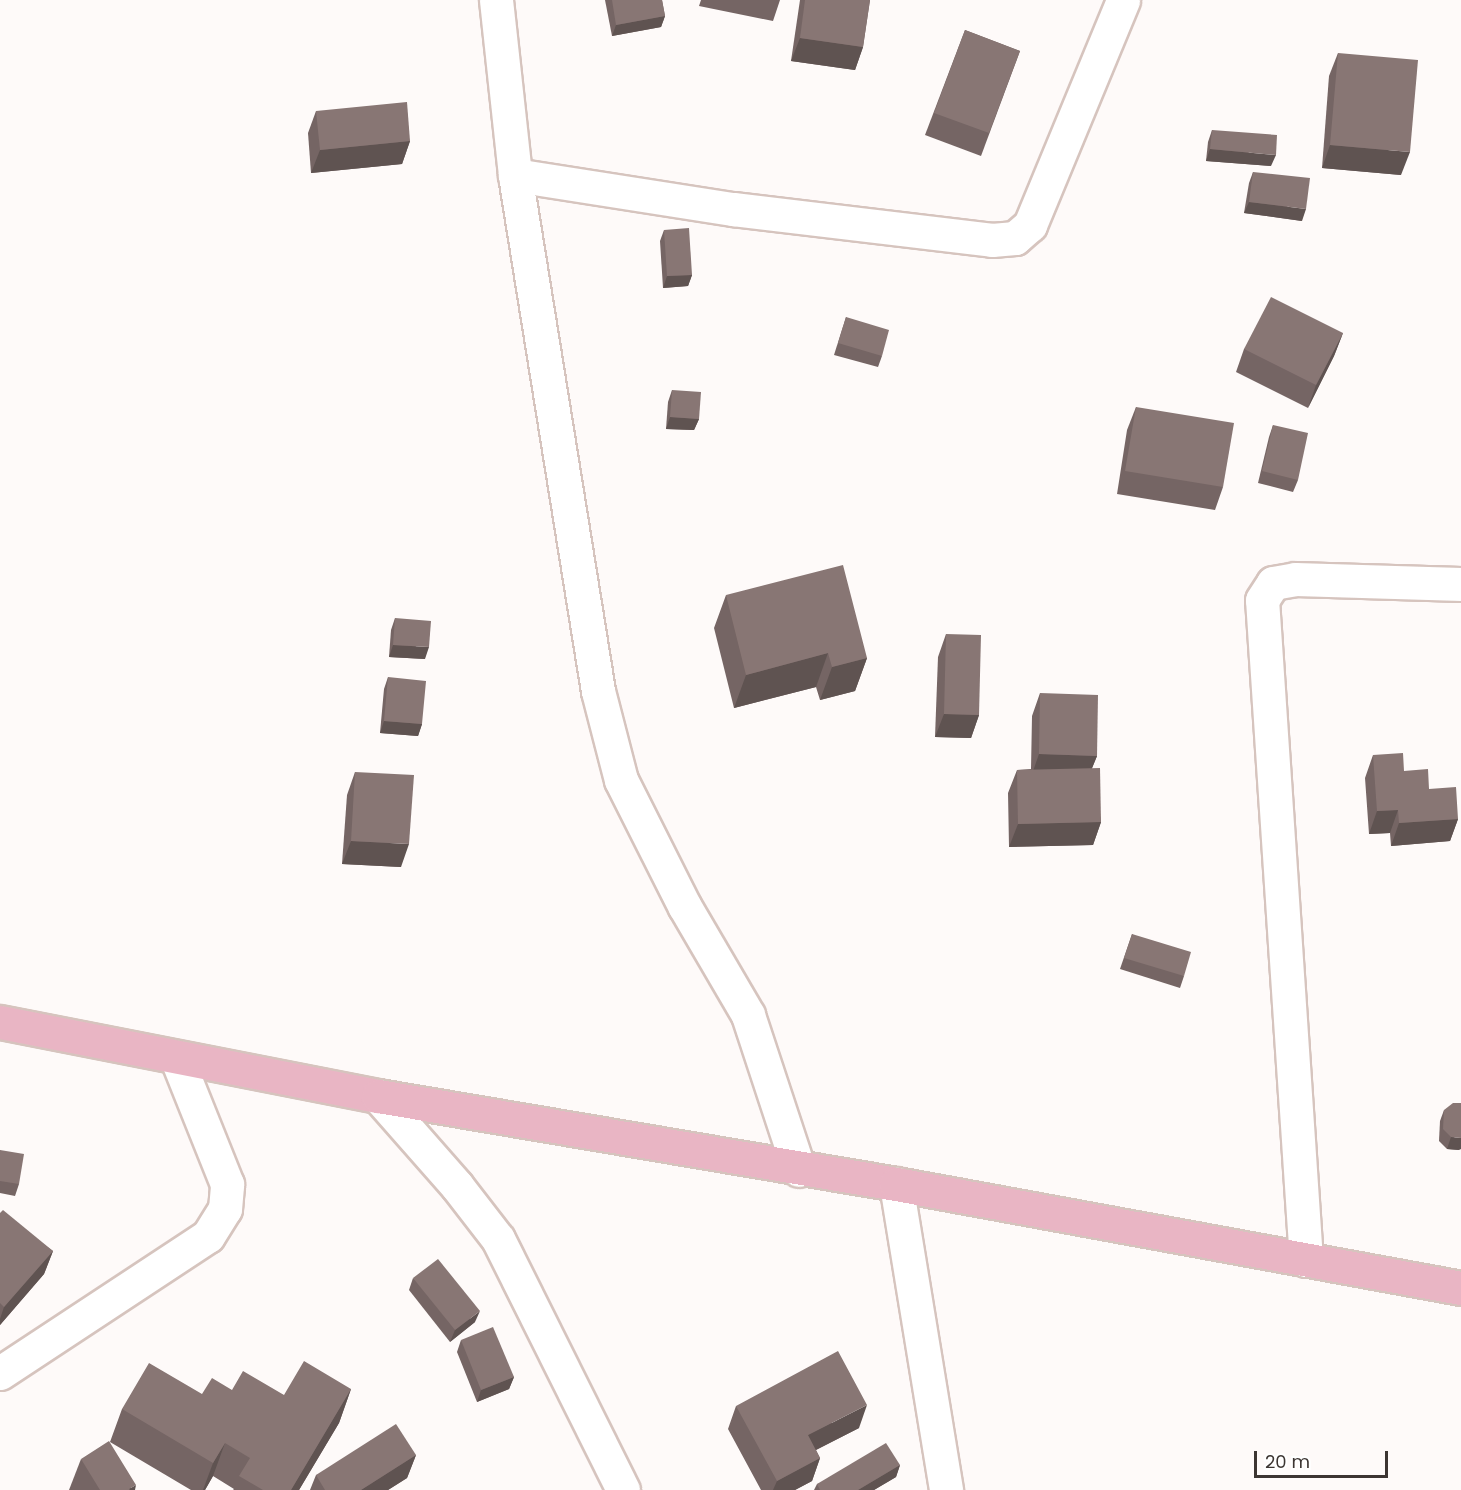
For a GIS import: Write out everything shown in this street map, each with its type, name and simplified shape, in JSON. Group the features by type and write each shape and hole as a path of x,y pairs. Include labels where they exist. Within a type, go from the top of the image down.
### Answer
{"main road":[{"path":"0,1022 177,1059 378,1096 799,1170 896,1184 1461,1288"}],"street":[{"path":"496,0 515,175 597,691 621,780 685,907 748,1015 799,1170"},
{"path":"515,175 733,209 992,240 1015,238 1030,225 1123,0"},
{"path":"1306,1260 1262,600 1273,583 1295,579 1461,584"},
{"path":"0,1373 208,1236 225,1209 227,1184 177,1059"},
{"path":"378,1096 457,1186 498,1239 623,1490"},
{"path":"896,1184 946,1490"}],"building":[{"path":"612,0 662,0 665,16 616,25"},
{"path":"805,0 870,0 863,47 800,38"},
{"path":"965,30 1020,51 989,133 934,113"},
{"path":"1338,53 1418,60 1410,152 1330,145"},
{"path":"407,102 410,141 320,150 316,111"},
{"path":"1212,130 1277,135 1276,155 1210,149"},
{"path":"1253,172 1310,178 1306,209 1249,202"},
{"path":"689,228 692,275 667,276 664,230"},
{"path":"1271,297 1343,333 1316,385 1244,349"},
{"path":"846,317 889,330 882,356 838,343"},
{"path":"672,390 701,392 699,419 670,417"},
{"path":"1136,407 1234,423 1223,487 1125,471"},
{"path":"1273,425 1308,433 1298,480 1262,471"},
{"path":"843,565 867,658 832,667 828,653 746,675 726,595"},
{"path":"395,618 431,621 429,647 393,645"},
{"path":"946,634 981,635 979,715 944,714"},
{"path":"388,677 426,681 422,724 384,721"},
{"path":"1040,693 1098,695 1097,756 1039,754"},
{"path":"1403,753 1404,771 1428,769 1429,789 1456,787 1458,819 1399,823 1398,810 1377,811 1373,755"},
{"path":"1100,768 1101,822 1018,824 1017,770"},
{"path":"355,772 414,775 409,844 351,841"},
{"path":"1132,934 1191,952 1184,976 1124,958"},
{"path":"1453,1103 1461,1103 1461,1138 1451,1137 1443,1129 1444,1110"},
{"path":"0,1150 24,1154 19,1184 0,1181"},
{"path":"3,1210 53,1251 4,1307 0,1303 0,1213"},
{"path":"438,1259 480,1311 455,1330 413,1278"},
{"path":"493,1327 514,1377 481,1390 461,1340"},
{"path":"838,1351 867,1405 808,1435 820,1458 777,1481 736,1406"},
{"path":"304,1361 351,1389 291,1490 263,1490 239,1476 250,1458 225,1443 213,1463 122,1409 149,1363 202,1394 212,1378 232,1390 243,1371 284,1395"},
{"path":"396,1424 416,1455 361,1490 325,1490 316,1475"},
{"path":"109,1441 136,1485 130,1490 100,1490 81,1459"},
{"path":"886,1443 900,1465 858,1490 820,1490 817,1484"}]}
